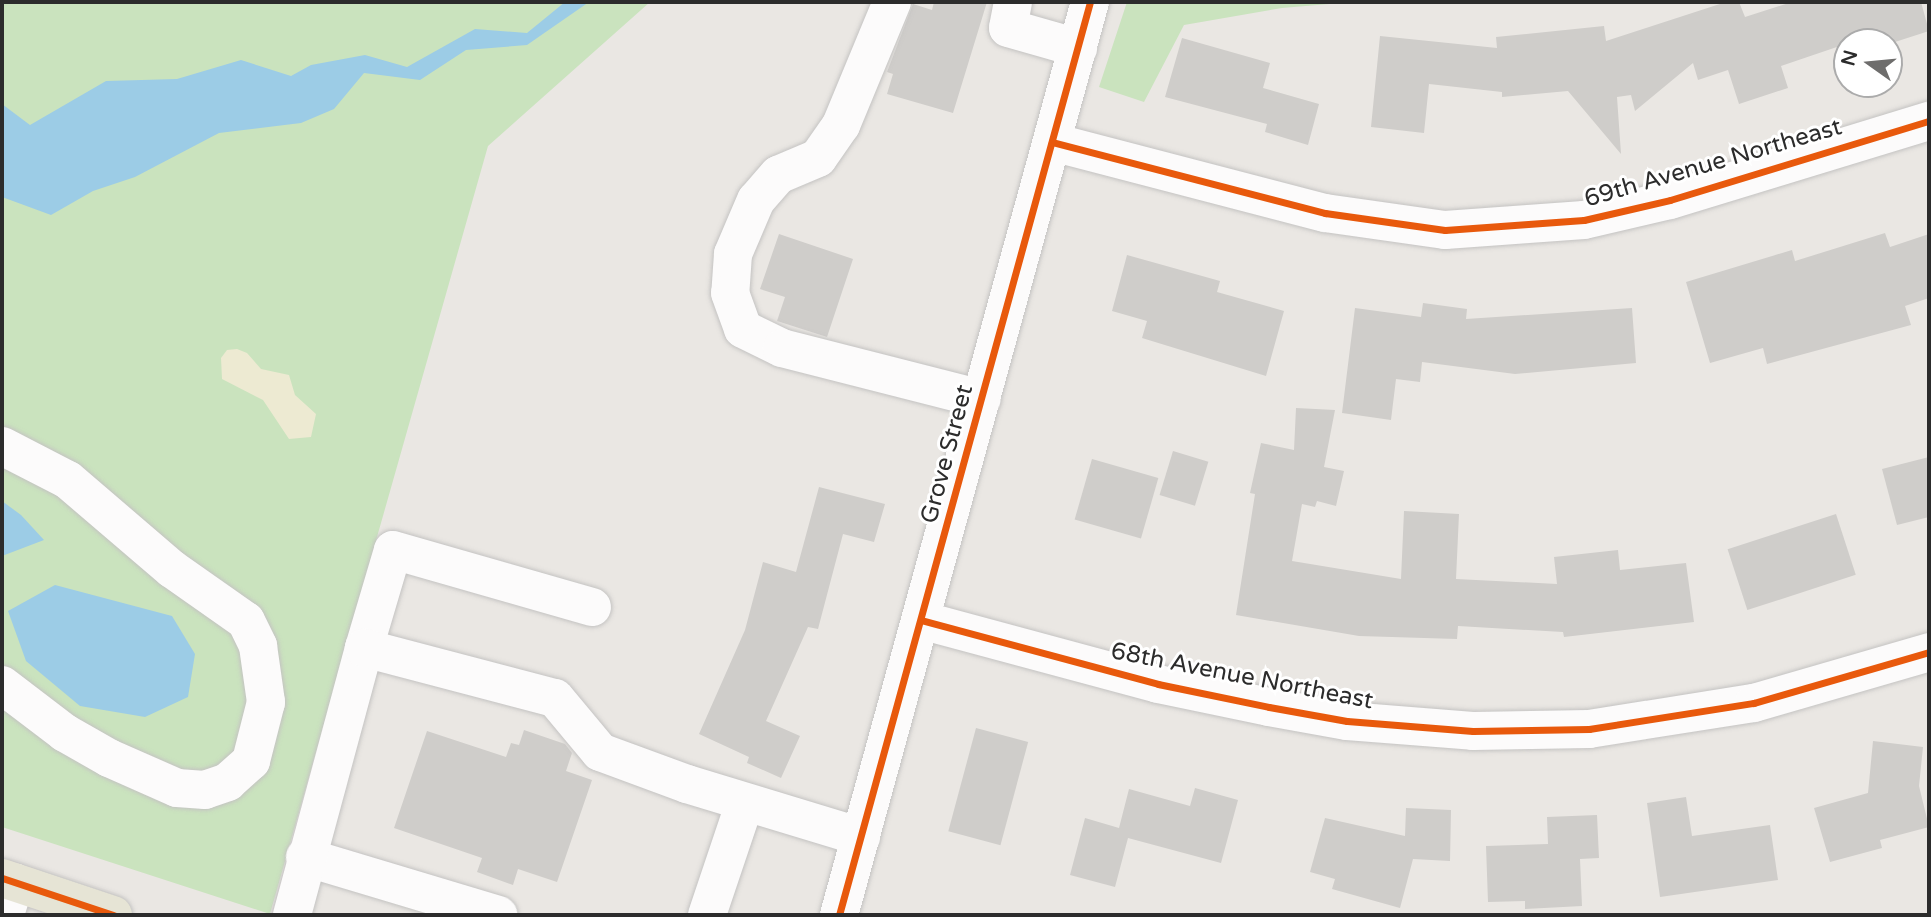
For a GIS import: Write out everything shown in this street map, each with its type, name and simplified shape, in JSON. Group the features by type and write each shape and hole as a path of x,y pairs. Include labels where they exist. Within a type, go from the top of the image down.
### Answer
{"main road":[{"path":"7,892 113,915"}],"street":[{"path":"892,2 841,125 818,158 778,175 757,200 733,254 730,293 743,329 782,348 982,399"},
{"path":"1013,2 1008,28 1077,48"},
{"name":"Grove Street","path":"839,915 1090,2"},
{"name":"69th Avenue Northeast","path":"1052,142 1325,213 1444,230 1584,220 1670,200 1929,121"},
{"path":"2,446 68,480 172,569 246,621 258,646 266,702 251,761 228,782 205,790 177,788 109,758 65,733 2,685"},
{"path":"292,915 305,857 393,550 592,607"},
{"name":"68th Avenue Northeast","path":"921,620 1158,684 1257,704 1347,721 1473,731 1588,729 1754,703 1929,652"},
{"path":"364,648 555,698 600,752 745,802 861,837"},
{"path":"707,915 745,802"},
{"path":"305,857 498,915"}],"green space":[{"path":"2,2 650,2 488,146 270,914 2,827"},
{"path":"1127,2 1353,2 1282,8 1184,25 1144,102 1099,87"}],"sand":[{"path":"237,349 247,353 261,369 289,375 295,395 316,414 311,437 289,439 263,400 222,379 221,358 227,350"}],"water":[{"path":"565,2 589,2 527,45 466,50 420,80 364,73 334,109 301,123 219,133 135,177 93,191 51,215 2,197 2,104 30,125 106,81 177,79 241,60 291,76 311,65 365,55 407,67 475,29 527,33"},
{"path":"2,501 21,515 44,540 2,556"},
{"path":"55,585 172,616 195,654 188,697 145,717 80,706 26,661 8,611"}],"building":[{"path":"934,2 987,2 953,113 887,94 893,74 887,72 913,4 932,10"},
{"path":"1726,2 1739,2 1745,17 1792,2 1921,2 1929,31 1903,39 1903,28 1833,28 1833,48 1781,66 1788,88 1739,104 1728,70 1698,80 1693,63 1635,111 1631,95 1617,97 1621,154 1568,91 1502,97 1502,92 1429,84 1424,133 1371,127 1380,36 1497,48 1496,37 1604,26 1606,41"},
{"path":"1182,38 1270,63 1263,88 1319,104 1308,145 1265,132 1267,124 1165,97"},
{"path":"1885,233 1890,247 1929,234 1929,298 1905,306 1911,325 1767,364 1763,348 1710,363 1686,282 1792,250 1795,261"},
{"path":"779,234 853,259 827,337 777,321 785,297 760,289"},
{"path":"1127,255 1220,281 1217,292 1284,311 1266,376 1142,338 1147,321 1112,311"},
{"path":"1423,303 1467,309 1466,319 1632,308 1636,363 1515,374 1422,362 1420,382 1396,379 1391,420 1342,413 1355,308 1421,317"},
{"path":"1296,408 1335,410 1324,467 1344,471 1336,506 1317,501 1315,507 1302,504 1292,561 1401,579 1404,511 1459,514 1456,579 1557,584 1554,557 1618,550 1620,570 1686,563 1694,622 1564,637 1563,632 1458,626 1457,639 1359,636 1236,615 1255,494 1250,493 1261,443 1294,450"},
{"path":"1173,451 1208,462 1195,506 1160,495"},
{"path":"1929,457 1929,517 1897,525 1882,469"},
{"path":"1092,459 1158,478 1141,539 1075,520"},
{"path":"819,487 885,504 874,542 843,534 818,629 808,627 766,721 800,736 781,778 747,763 749,757 699,734 745,630 763,562 796,572"},
{"path":"1836,514 1856,575 1747,610 1728,549"},
{"path":"976,728 1028,742 1000,845 948,831"},
{"path":"524,730 565,744 572,753 566,771 592,780 557,882 518,869 513,885 477,872 482,858 394,828 427,731 506,757 511,743 519,745"},
{"path":"1873,741 1923,747 1919,786 1929,827 1880,840 1882,848 1830,862 1814,808 1868,793"},
{"path":"1195,788 1238,800 1221,863 1128,838 1115,887 1070,875 1085,818 1119,828 1129,789 1190,806"},
{"path":"1686,797 1692,836 1770,825 1778,880 1660,897 1647,803"},
{"path":"1406,808 1451,810 1450,861 1413,859 1400,908 1332,889 1335,879 1310,872 1325,818 1405,836"},
{"path":"1597,815 1599,858 1580,859 1582,906 1525,909 1525,901 1488,902 1486,846 1548,844 1547,817"}],"cycle path":[{"path":"839,915 1090,2"},
{"path":"1052,142 1325,213 1445,230 1584,220 1670,200 1929,121"},
{"path":"921,620 1158,684 1269,707 1347,721 1473,731 1589,729 1754,703 1929,652"},
{"path":"2,878 113,915"}]}
